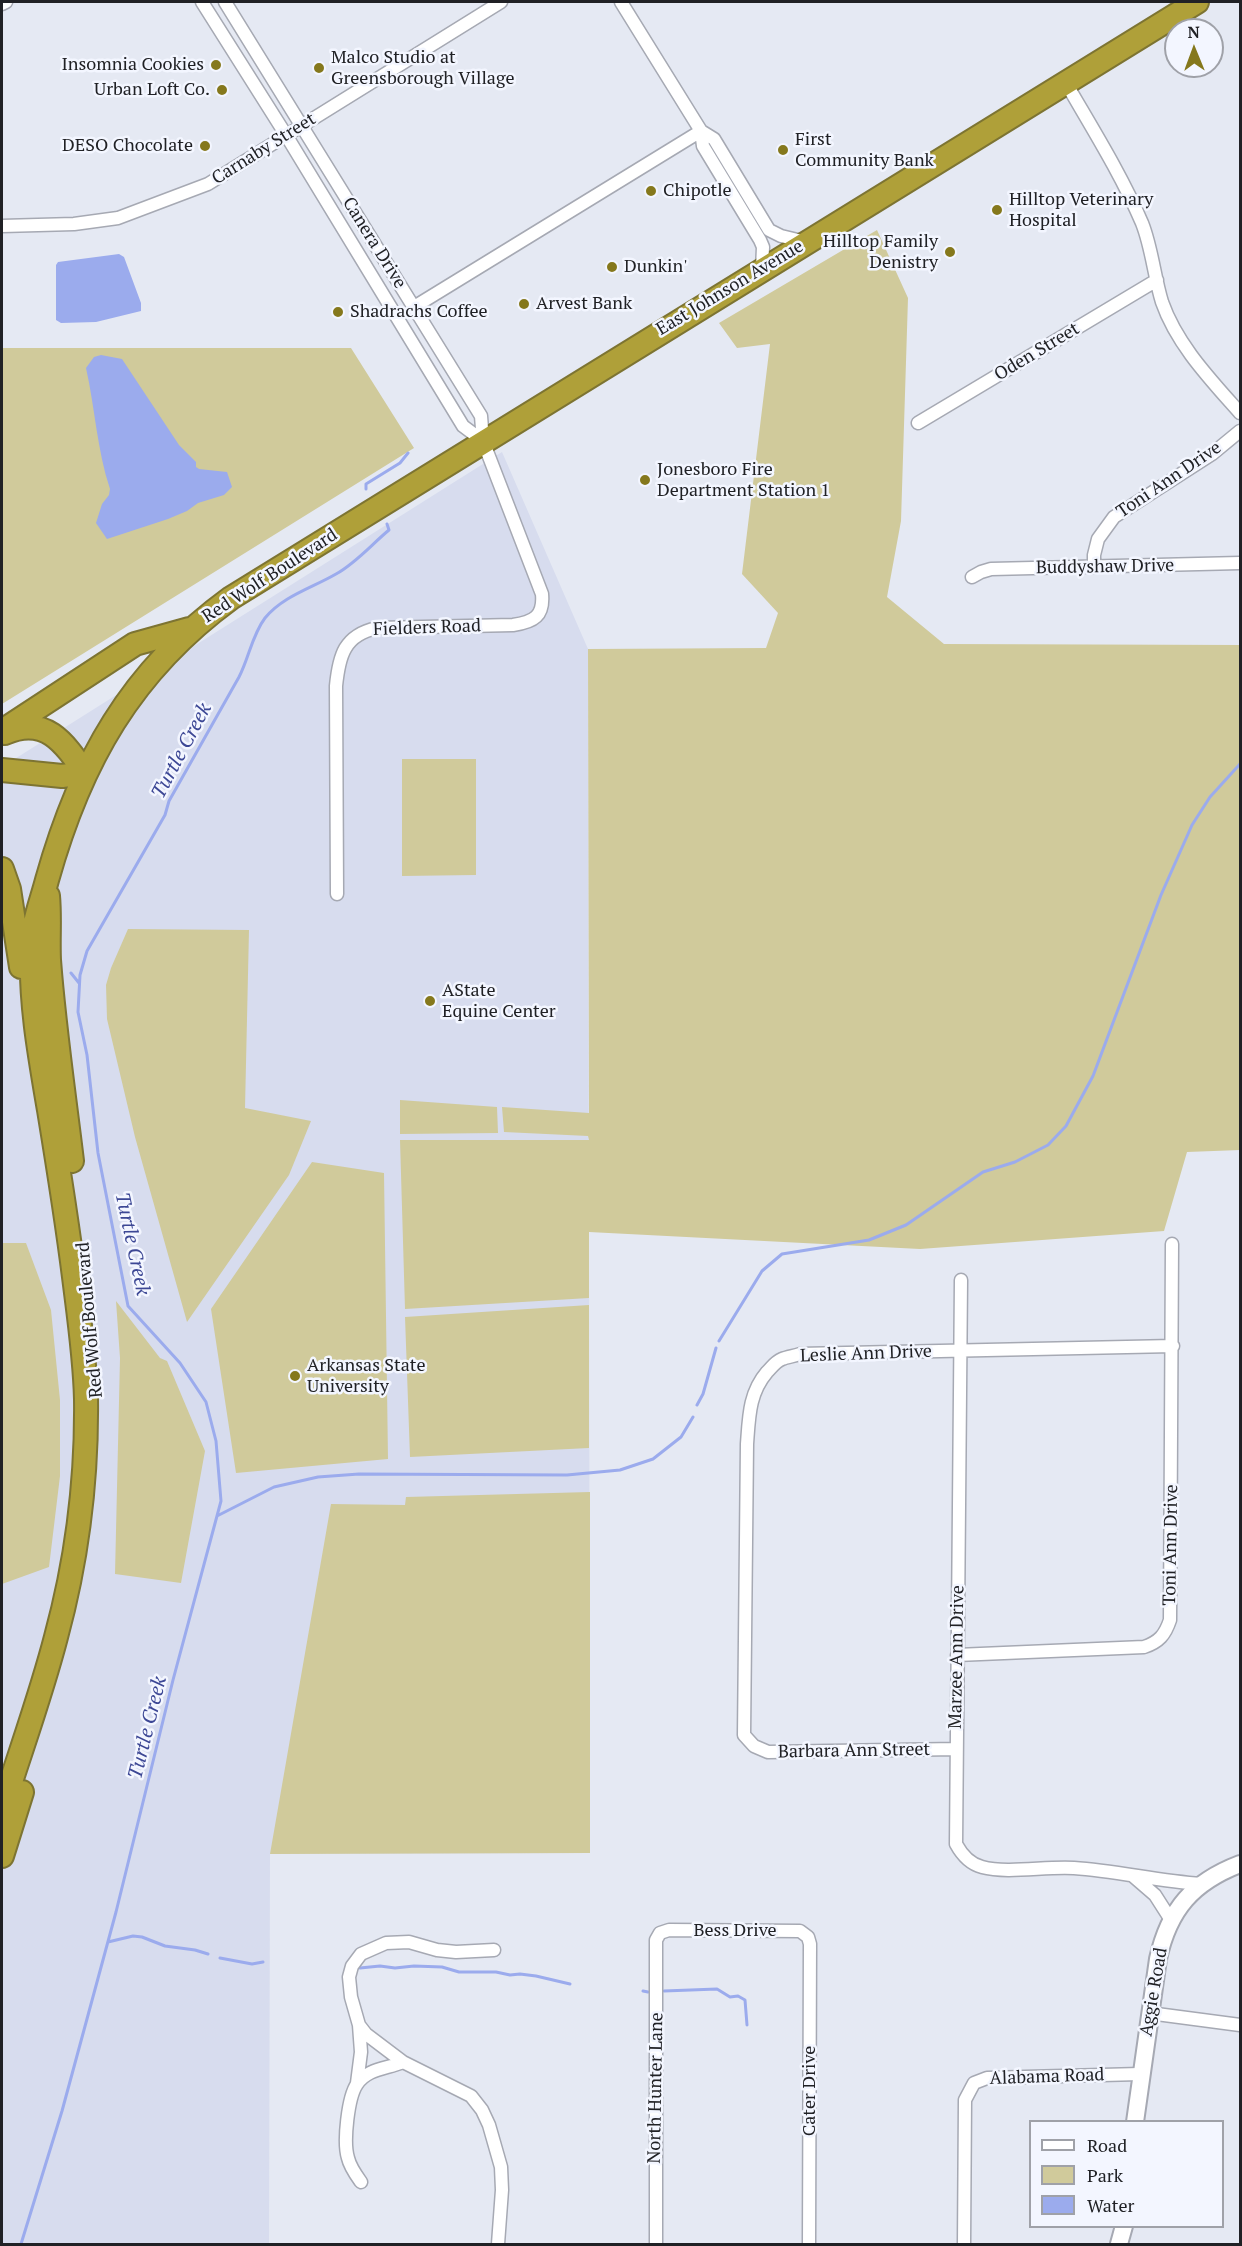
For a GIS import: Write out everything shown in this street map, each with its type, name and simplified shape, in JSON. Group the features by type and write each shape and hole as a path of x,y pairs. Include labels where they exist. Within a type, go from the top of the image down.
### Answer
{"highway":[{"name":"East Johnson Avenue","path":"356,519 1197,2"},
{"name":"Red Wolf Boulevard","path":"2,1810 56,1636 78,1531 85,1452 86,1400 80,1324 64,1203 37,1038 32,948 35,917 63,824 85,773 130,697 161,658 190,629 231,598 356,519"},
{"path":"2,733 135,644 190,629"},
{"path":"2,733 16,728 29,727 48,731 69,750 85,773 62,777 2,770"},
{"path":"2,869 11,899 26,1008 37,1038"},
{"name":"Red Wolf Boulevard","path":"2,1856 76,1616 93,1513 98,1458 99,1399 96,1338 55,1022 49,956 50,922 47,882"}],"street":[{"path":"2,4 6,2"},
{"name":"Canera Drive","path":"202,2 286,135 463,426 483,441"},
{"name":"Canera Drive","path":"225,2 482,416 483,441"},
{"name":"Carnaby Street","path":"2,226 74,224 118,218 208,184 501,2"},
{"path":"621,2 702,131 714,139 770,230 787,238 807,242"},
{"path":"1065,83 1142,224 1162,301 1178,335 1203,370 1240,413"},
{"path":"702,131 703,146 760,240 763,248 762,269"},
{"path":"414,307 702,131"},
{"name":"Oden Street","path":"918,423 1156,280"},
{"name":"Toni Ann Drive","path":"1094,567 1098,539 1114,517 1212,454 1240,431"},
{"name":"Fielders Road","path":"337,894 336,686 340,661 350,640 363,631 377,628 513,626 526,623 538,616 543,606 542,594 530,558 483,441"},
{"name":"Buddyshaw Drive","path":"972,577 991,570 1240,563"},
{"name":"Toni Ann Drive","path":"957,1655 1144,1647 1162,1637 1170,1620 1172,1244"},
{"name":"Marzee Ann Drive","path":"962,1280 955,1840 962,1855 981,1867 997,1869 1072,1868 1166,1882 1201,1884"},
{"name":"Leslie Ann Drive","path":"754,1746 743,1732 749,1412 759,1381 780,1360 800,1354 1173,1346"},
{"name":"Barbara Ann Street","path":"754,1746 768,1752 956,1749"},
{"name":"Aggie Road","path":"1135,2120 1149,2013 1161,1946 1171,1920 1186,1897 1201,1884 1240,1864"},
{"path":"1133,1876 1155,1895 1171,1920"},
{"name":"Bess Drive","path":"660,1933 669,1930 800,1931 808,1937"},
{"name":"North Hunter Lane","path":"656,2244 656,1940 660,1933"},
{"name":"Cater Drive","path":"808,1937 810,1944 809,2244"},
{"path":"361,2182 348,2158 345,2140 361,2052 359,2025 351,1996 349,1977 352,1966 361,1954 378,1945 396,1941 456,1952 494,1950"},
{"path":"1149,2013 1240,2025"},
{"path":"359,2025 366,2034 403,2062 471,2096 482,2110 501,2167 502,2190 498,2244"},
{"path":"357,2083 375,2070 403,2062"},
{"name":"Alabama Road","path":"964,2244 965,2100 974,2084 987,2078 1140,2074"},
{"path":"1119,2244 1123,2228"}],"shaded area":[{"name":"Arkansas State University","path":"502,452 588,649 590,1853 270,1854 269,2244 2,2244 2,767"}],"green space":[{"path":"877,230 908,298 901,521 887,597 944,644 1240,645 1240,1150 1187,1152 1164,1231 920,1249 589,1232 589,1298 405,1309 400,1140 589,1140 588,1136 504,1132 502,1107 589,1113 588,649 766,648 778,613 742,574 770,344 737,348 719,323"},
{"path":"2,348 351,348 414,448 2,704"},
{"path":"402,759 476,759 476,875 402,876"},
{"path":"128,929 249,930 245,1108 311,1121 289,1175 187,1322 135,1137 107,1019 106,985"},
{"path":"400,1100 497,1107 498,1133 400,1134"},
{"path":"312,1162 384,1173 388,1459 236,1473 211,1309"},
{"path":"2,1243 26,1243 51,1310 60,1400 60,1476 49,1567 2,1584"},
{"path":"116,1301 160,1358 167,1361 205,1451 181,1583 115,1574 120,1358"},
{"path":"589,1305 589,1448 410,1457 405,1317"},
{"path":"590,1492 590,1853 270,1854 331,1504 405,1505 406,1497"}],"water":[{"path":"119,254 124,257 141,303 141,311 96,322 61,323 56,320 56,265 58,262"},
{"path":"101,355 122,359 179,445 196,462 196,467 227,472 232,487 224,495 198,503 187,511 168,519 107,539 96,523 110,489 102,459 86,368 94,357"}],"waterway":[{"name":"Turtle Creek","path":"366,489 366,484 400,463 408,453"},
{"name":"Turtle Creek","path":"21,2244 62,2111 116,1912 173,1680 221,1501 216,1441 206,1402 180,1363 128,1306 98,1153 87,1055 78,1012 80,975 87,951 165,815 169,801 239,677 265,618 289,598 336,574 350,564 389,530 387,524"},
{"path":"719,1341 762,1271 782,1254 869,1240 906,1225 983,1172 1015,1162 1048,1145 1066,1126 1093,1076 1161,895 1192,825 1210,797 1240,764"},
{"path":"71,973 79,983"},
{"path":"697,1405 703,1394 716,1348"},
{"path":"217,1516 274,1487 318,1477 359,1474 567,1475 620,1470 653,1459 681,1437 693,1417"},
{"path":"108,1942 133,1936 142,1937 165,1946 208,1954"},
{"path":"220,1958 252,1964 263,1962"},
{"path":"360,1968 442,1967 459,1972 496,1972 536,1976 570,1984"},
{"path":"664,1991 717,1989 730,1997 738,1996 745,2000 747,2025"},
{"path":"643,1991 648,1992"}],"place":[{"name":"Insomnia Cookies","path":"216,65"},
{"name":"Malco Studio at Greensborough Village","path":"319,68"},
{"name":"Urban Loft Co.","path":"222,90"},
{"name":"DESO Chocolate","path":"205,146"},
{"name":"First Community Bank","path":"783,150"},
{"name":"Chipotle","path":"651,191"},
{"name":"Hilltop Veterinary Hospital","path":"997,210"},
{"name":"Hilltop Family Denistry","path":"950,252"},
{"name":"Dunkin'","path":"612,267"},
{"name":"Arvest Bank","path":"524,304"},
{"name":"Shadrachs Coffee","path":"338,312"},
{"name":"Jonesboro Fire Department Station 1","path":"645,480"},
{"name":"AState Equine Center","path":"430,1001"},
{"name":"Arkansas State University","path":"295,1376"}]}
